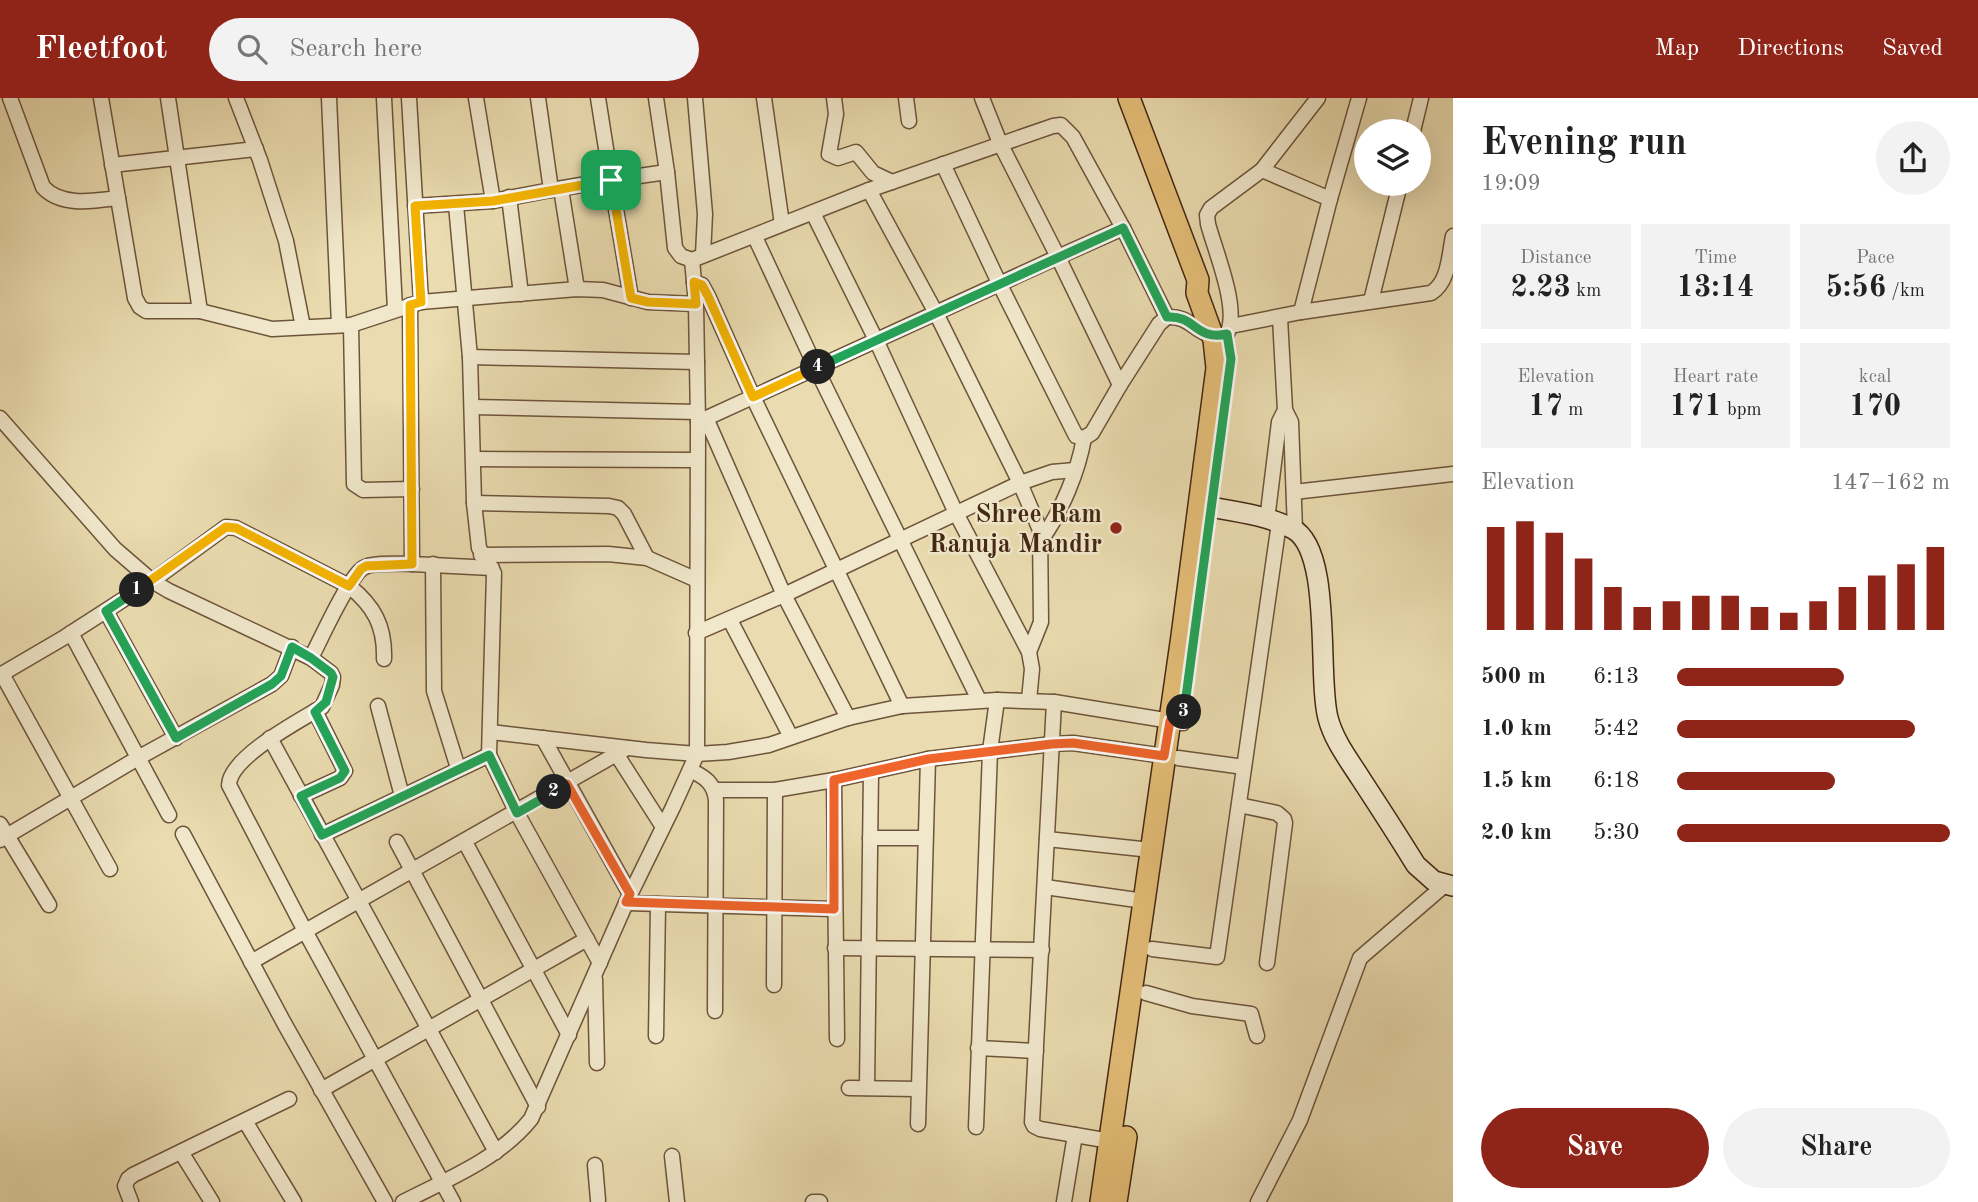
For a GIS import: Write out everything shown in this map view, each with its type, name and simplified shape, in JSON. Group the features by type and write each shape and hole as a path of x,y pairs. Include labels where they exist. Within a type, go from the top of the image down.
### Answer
{"main road":[{"path":"1101,1202 1110,1141 1146,993 1171,757 1206,507 1231,374 1231,359 1224,332 1208,289 1198,280 1131,105"},
{"path":"1116,1202 1144,901 1151,850 1171,757"}],"street":[{"path":"10,98 43,187 50,195 83,201 118,198"},
{"path":"101,98 135,298 146,311 200,311 263,329 345,325 416,304 577,289 603,290 648,302 696,304"},
{"path":"167,98 200,311"},
{"path":"236,98 257,149 286,241 303,327"},
{"path":"329,98 354,484 363,491 412,489"},
{"path":"384,98 394,309"},
{"path":"409,98 415,206 416,304 412,564"},
{"path":"476,98 493,201"},
{"path":"538,98 577,289"},
{"path":"598,98 631,298"},
{"path":"656,98 675,247 681,256 697,258 869,190 1000,143 1061,125 1068,129 1123,228 1167,317"},
{"path":"403,1202 496,1152 521,1132 538,1107 628,898 696,754 700,417 694,282 705,214 695,98"},
{"path":"764,98 782,225"},
{"path":"834,98 836,114 830,154 838,158 856,152 873,173 892,182"},
{"path":"906,98 909,121"},
{"path":"982,98 1000,143 1120,385"},
{"path":"1224,332 1228,296 1207,215 1211,208 1262,170 1318,98"},
{"path":"1301,312 1359,98"},
{"path":"1416,119 1422,98"},
{"path":"112,165 257,149"},
{"path":"943,164 1072,432 1084,438"},
{"path":"1262,170 1330,199"},
{"path":"415,206 493,201 667,172"},
{"path":"869,190 936,313 1020,483 1040,530 1041,622 1029,652"},
{"path":"1371,301 1397,196"},
{"path":"509,197 521,294"},
{"path":"456,205 470,357 474,503 481,555 492,568 494,601 489,755 517,813 587,939 598,968 597,1063"},
{"path":"813,213 876,340 956,513 1029,652 1032,669 1029,700"},
{"path":"472,407 700,417 753,397 1123,228"},
{"path":"1042,539 1055,520 1075,470 1084,438 1092,433 1159,324 1167,317 1182,318 1206,335 1301,312 1431,293 1440,288 1453,236"},
{"path":"755,237 899,540 979,700"},
{"path":"694,282 702,285 708,296 753,397 902,706"},
{"path":"1280,318 1285,410 1291,422 1294,492 1281,524"},
{"path":"470,357 697,362"},
{"path":"1152,949 1217,957 1281,524 1279,422 1285,410"},
{"path":"700,417 784,595 848,718"},
{"path":"0,418 115,549 152,581 292,647 331,673 333,677 326,702 315,712 261,744 230,777 229,785 305,931 453,1202"},
{"path":"474,458 698,460"},
{"path":"696,633 836,571 1020,483 1052,472 1075,470"},
{"path":"1294,492 1453,474"},
{"path":"474,503 618,508 624,514 647,558"},
{"path":"1206,507 1281,524 1305,540 1312,552 1321,602 1325,702 1333,734 1416,865 1434,881 1449,885"},
{"path":"110,869 1,675 106,611 221,530 231,527 349,586 369,603 384,634 384,659"},
{"path":"481,555 608,554 647,558 696,580"},
{"path":"433,564 435,697 458,768"},
{"path":"311,658 349,586 366,566 433,564 492,568"},
{"path":"106,611 176,738"},
{"path":"730,620 791,737"},
{"path":"71,633 169,815"},
{"path":"49,905 2,833 71,798 272,684 281,676 292,647"},
{"path":"491,732 622,752 696,754 750,749 848,718 902,706 997,699 1054,702 1176,722"},
{"path":"976,1127 990,751 997,699"},
{"path":"1054,702 1032,1116 1034,1126 1040,1129 1110,1141"},
{"path":"378,706 402,796"},
{"path":"301,796 340,778 345,771 315,712"},
{"path":"270,738 496,1152"},
{"path":"543,738 628,898"},
{"path":"715,790 775,790 928,759 1073,743 1244,767"},
{"path":"251,962 622,752"},
{"path":"622,752 663,827"},
{"path":"322,835 489,755"},
{"path":"918,1124 928,759"},
{"path":"690,770 709,782 715,790 715,1010"},
{"path":"867,1088 871,772"},
{"path":"834,780 837,1040"},
{"path":"774,985 775,790"},
{"path":"1239,805 1277,813 1285,823 1267,963"},
{"path":"183,835 385,1202"},
{"path":"870,838 925,838"},
{"path":"1047,839 1151,850"},
{"path":"397,842 538,1107"},
{"path":"465,842 569,1035"},
{"path":"1258,1202 1300,1120 1360,958 1449,885"},
{"path":"1045,887 1144,901"},
{"path":"628,898 658,904 834,909"},
{"path":"656,1036 658,904"},
{"path":"321,1090 587,939"},
{"path":"835,948 1042,950"},
{"path":"1146,993 1192,1006 1251,1014 1257,1036"},
{"path":"978,1048 1036,1051"},
{"path":"849,1088 918,1089"},
{"path":"131,1202 126,1193 128,1179 289,1099"},
{"path":"245,1121 294,1202"},
{"path":"1065,1202 1074,1135"},
{"path":"181,1152 212,1202"},
{"path":"672,1156 677,1202"},
{"path":"595,1165 598,1200"},
{"path":"813,1202 820,1202"}],"place":[{"name":"Shree Ram Ranuja Mandir","path":"1116,528"}],"route":[{"path":"611,180 631,298 648,302 696,304 694,282 702,285 753,397 1123,228 1167,317 1182,318 1206,335 1227,334 1231,374 1183,723 1170,721 1164,756 1062,743 928,759 834,780 834,909 626,902 630,894 567,784 517,813 489,755 322,835 301,796 344,775 344,766 315,712 326,702 333,677 311,658 292,647 281,676 272,684 176,738 106,611 226,527 236,528 349,586 366,566 412,564 410,305 421,302 415,206 493,201 611,180"}]}
